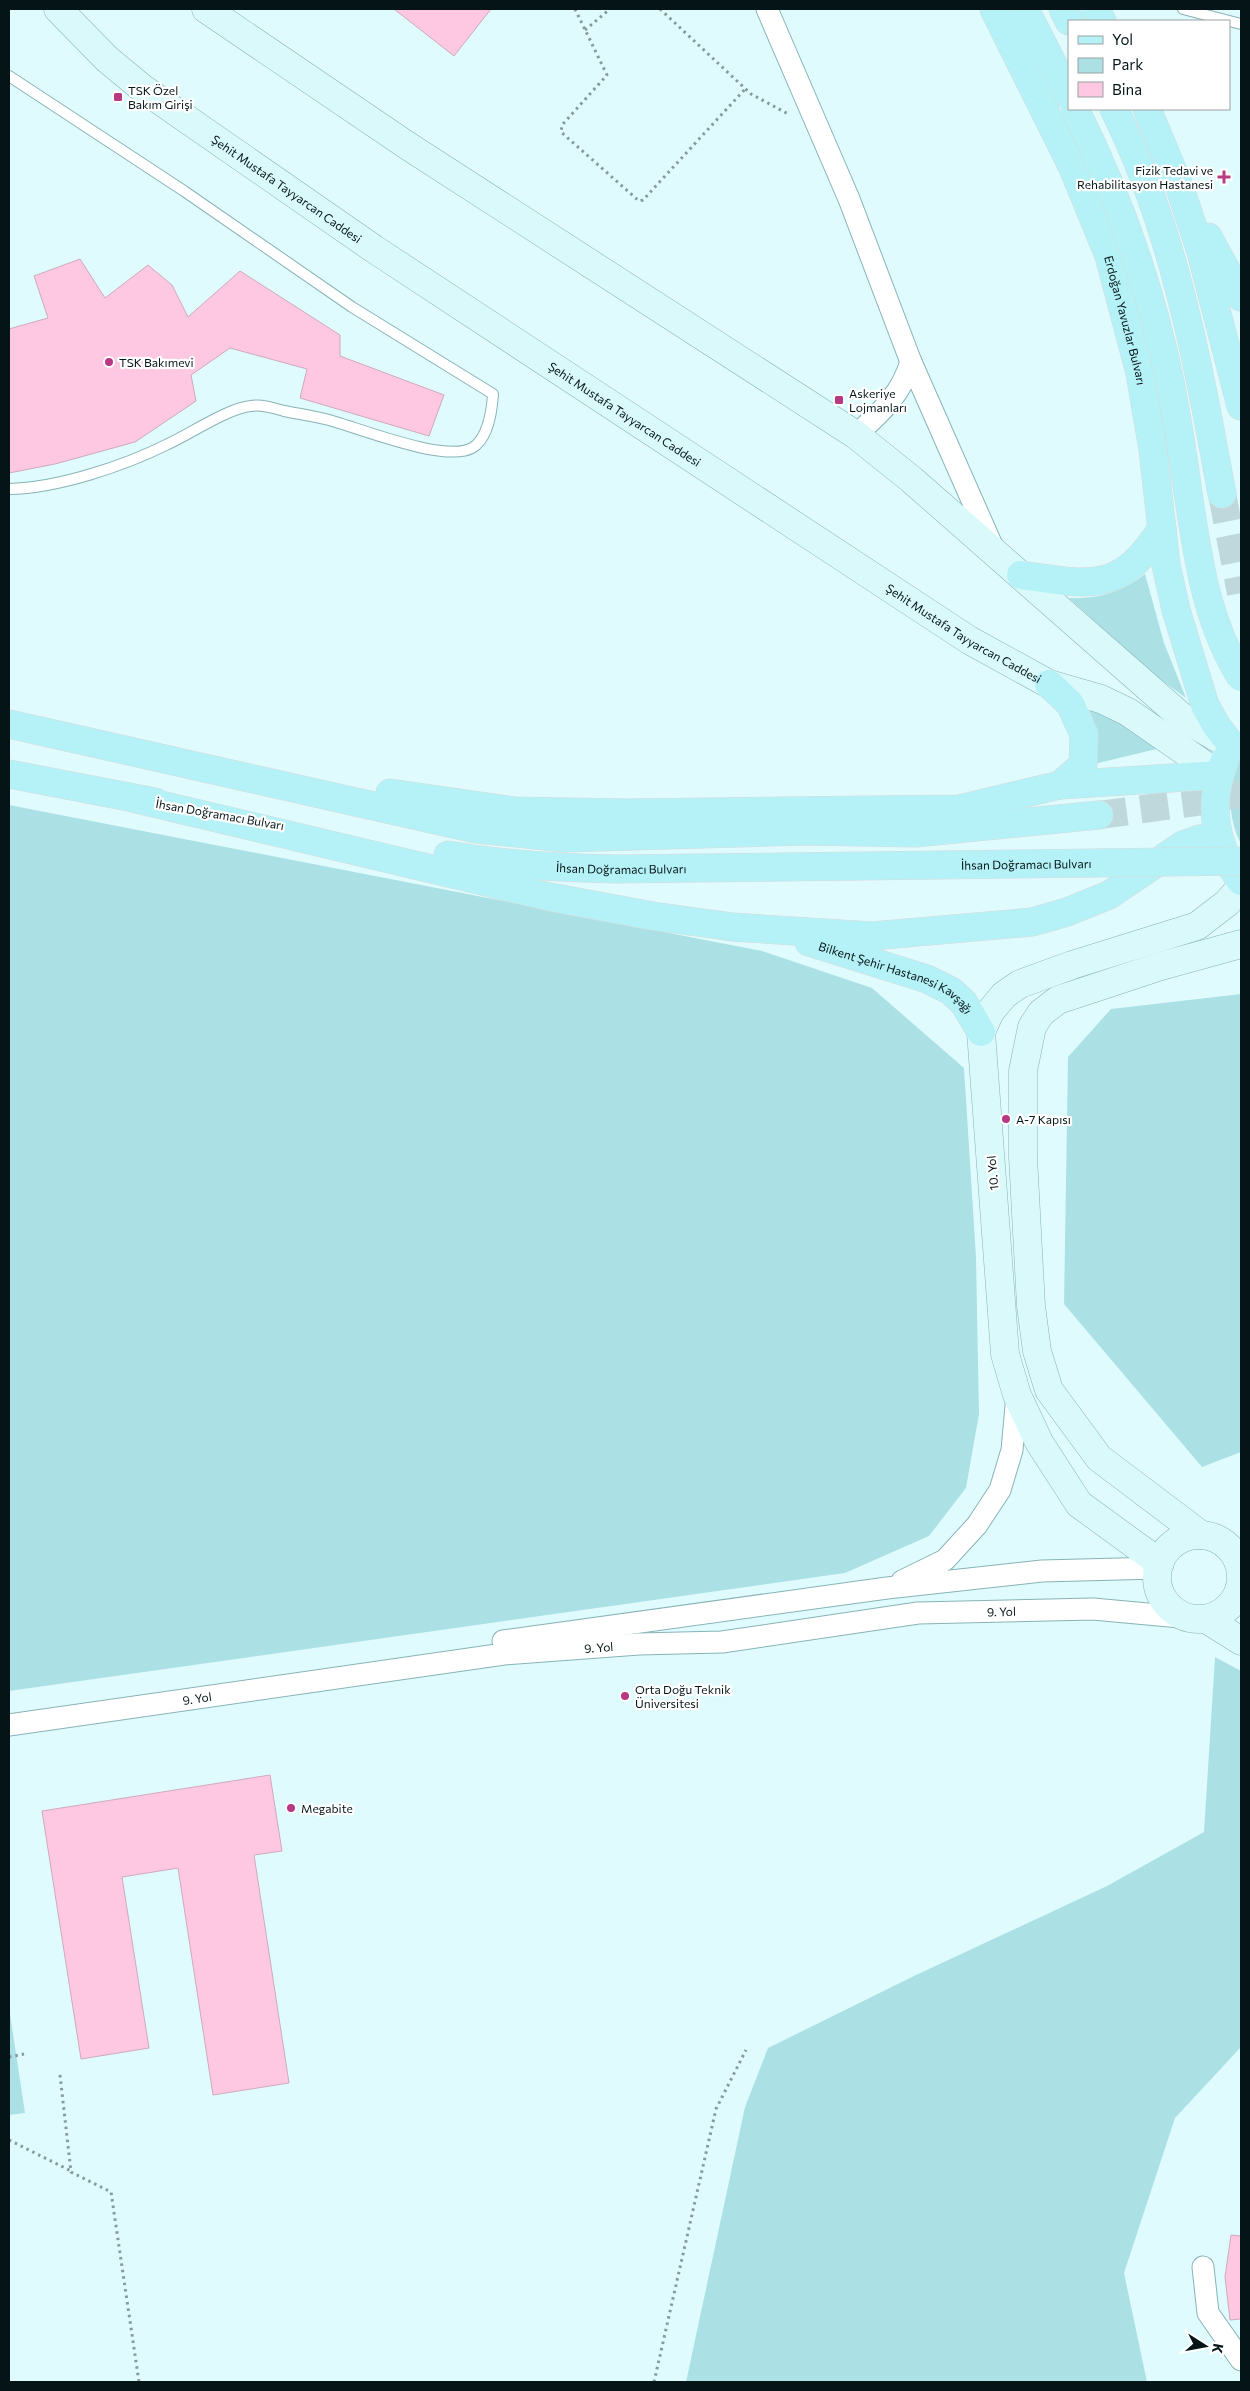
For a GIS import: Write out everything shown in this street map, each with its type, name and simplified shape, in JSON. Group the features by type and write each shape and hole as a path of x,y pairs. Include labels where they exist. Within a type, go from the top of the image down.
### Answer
{"main road":[{"name":"Şehit Mustafa Tayyarcan Caddesi","path":"58,9 107,59 142,88 374,249 969,640 1049,684 1101,699 1128,712 1219,775"},
{"path":"206,9 416,152 856,435 996,552 1183,718 1237,741 1219,775 1215,809 1218,836 1224,854 1241,880"},
{"name":"Erdoğan Yavuzlar Bulvarı","path":"994,9 1060,139 1086,195 1108,256 1129,327 1140,373 1153,450 1170,586 1187,652 1205,705 1216,725 1237,741"},
{"path":"1025,9 1068,94"},
{"path":"1095,9 1101,20"},
{"path":"1075,110 1118,202 1139,264 1170,380 1205,591 1222,644 1241,677"},
{"path":"1114,110 1155,212 1182,300 1200,377 1222,494"},
{"path":"1147,110 1180,188 1201,252 1241,406"},
{"path":"1180,188 1241,297"},
{"path":"1021,575 1078,582 1097,582 1115,576 1130,568 1142,557 1162,528"},
{"path":"1187,652 1223,661 1241,658"},
{"path":"1049,684 1070,704 1084,734 1083,765 1060,785"},
{"path":"9,724 476,829 564,838 807,831 915,834 1099,815"},
{"path":"181,764 505,809 626,813 959,809 1060,785 1219,775"},
{"name":"İhsan Doğramacı Bulvarı","path":"9,774 136,799 481,861 560,868 627,869 1241,861"},
{"path":"136,799 550,897 654,916 770,930 872,936 1032,922 1067,912 1109,895 1184,845 1200,839 1218,836"},
{"name":"10. Yol","path":"1159,1565 1079,1504 1039,1442 1017,1395 1005,1354 981,1032 990,1012 1004,995 1020,984 1197,926 1227,903 1241,887"},
{"name":"Bilkent Şehir Hastanesi Kavşağı","path":"770,930 927,979 951,991 958,997 981,1032"},
{"path":"1198,1619 1227,1608 1234,1599 1240,1586 1237,1561 1222,1541 1099,1458 1050,1390 1037,1351 1031,1306 1023,1157 1023,1071 1032,1027 1041,1013 1058,1000 1162,966 1241,944"},
{"path":"984,1078 1023,1071"},
{"path":"992,1163 1023,1157"},
{"path":"1222,1541 1188,1537 1176,1542 1166,1551 1159,1565 1157,1581 1160,1594 1178,1614 1198,1619 1241,1641"}],"street":[{"path":"767,9 850,199 911,362 996,552"},
{"path":"856,435 889,404 905,382 911,362"},
{"name":"9. Yol","path":"887,1588 946,1560 981,1518 1000,1490 1012,1450 1017,1395"},
{"name":"9. Yol","path":"9,1713 479,1644 887,1588 1042,1571 1159,1565"},
{"name":"9. Yol","path":"9,1725 504,1654 639,1644 722,1642 918,1613 1093,1609 1198,1619"},
{"path":"1203,2267 1208,2313 1241,2360"}],"lane":[{"path":"1183,9 1226,20"},
{"path":"9,76 184,191 352,307 493,394 490,417 482,438 473,448 461,452 415,446 329,420 250,406 233,411 167,445 118,466 32,488 9,489"}],"path":[{"path":"575,9 607,75 562,125 560,132 641,201 746,88"},
{"path":"586,30 610,9"},
{"path":"660,9 751,94 820,130"},
{"path":"654,2382 716,2109 746,2050"},
{"path":"9,2057 24,2054"},
{"path":"60,2075 71,2172"},
{"path":"9,2140 111,2192 139,2382"}],"green space":[{"path":"1145,574 1164,643 1186,698 1152,673 1069,598 1100,596 1110,593 1119,590"},
{"path":"1086,703 1165,747 1094,764 1097,756 1098,740 1095,725"},
{"path":"1241,757 1241,844 1233,822 1230,800 1233,778"},
{"path":"9,805 762,951 872,988 964,1068 976,1257 979,1414 966,1488 929,1536 845,1573 9,1691"},
{"path":"1241,994 1241,1452 1202,1467 1064,1304 1068,1057 1111,1009"},
{"path":"1215,1657 1241,1671 1241,2047 1175,2118 1124,2273 1147,2382 686,2382 745,2107 768,2048 916,1975 1107,1886 1204,1832"},
{"path":"9,2007 25,2113 9,2115"}],"building":[{"path":"394,9 491,9 454,56"},
{"name":"TSK Bakımevi","path":"80,259 105,298 148,265 172,285 188,317 240,271 340,335 340,356 444,395 429,436 300,398 307,369 230,348 191,375 196,401 135,442 55,464 9,473 9,329 48,318 34,276"},
{"path":"270,1775 282,1851 254,1855 289,2083 213,2095 178,1868 122,1877 149,2048 81,2059 42,1811"},
{"path":"1231,2235 1241,2236 1241,2319 1230,2320 1225,2277"}],"tunnel":[{"path":"1222,494 1241,593"},
{"path":"1099,815 1196,802 1241,793"}],"place":[{"name":"TSK Özel Bakım Girişi","path":"118,97"},
{"name":"Fizik Tedavi ve Rehabilitasyon Hastanesi","path":"1224,177"},
{"name":"TSK Bakımevi","path":"109,362"},
{"name":"Askeriye Lojmanları","path":"839,400"},
{"name":"A-7 Kapısı","path":"1006,1119"},
{"name":"Orta Doğu Teknik Üniversitesi","path":"625,1696"},
{"name":"Megabite","path":"291,1808"}]}
